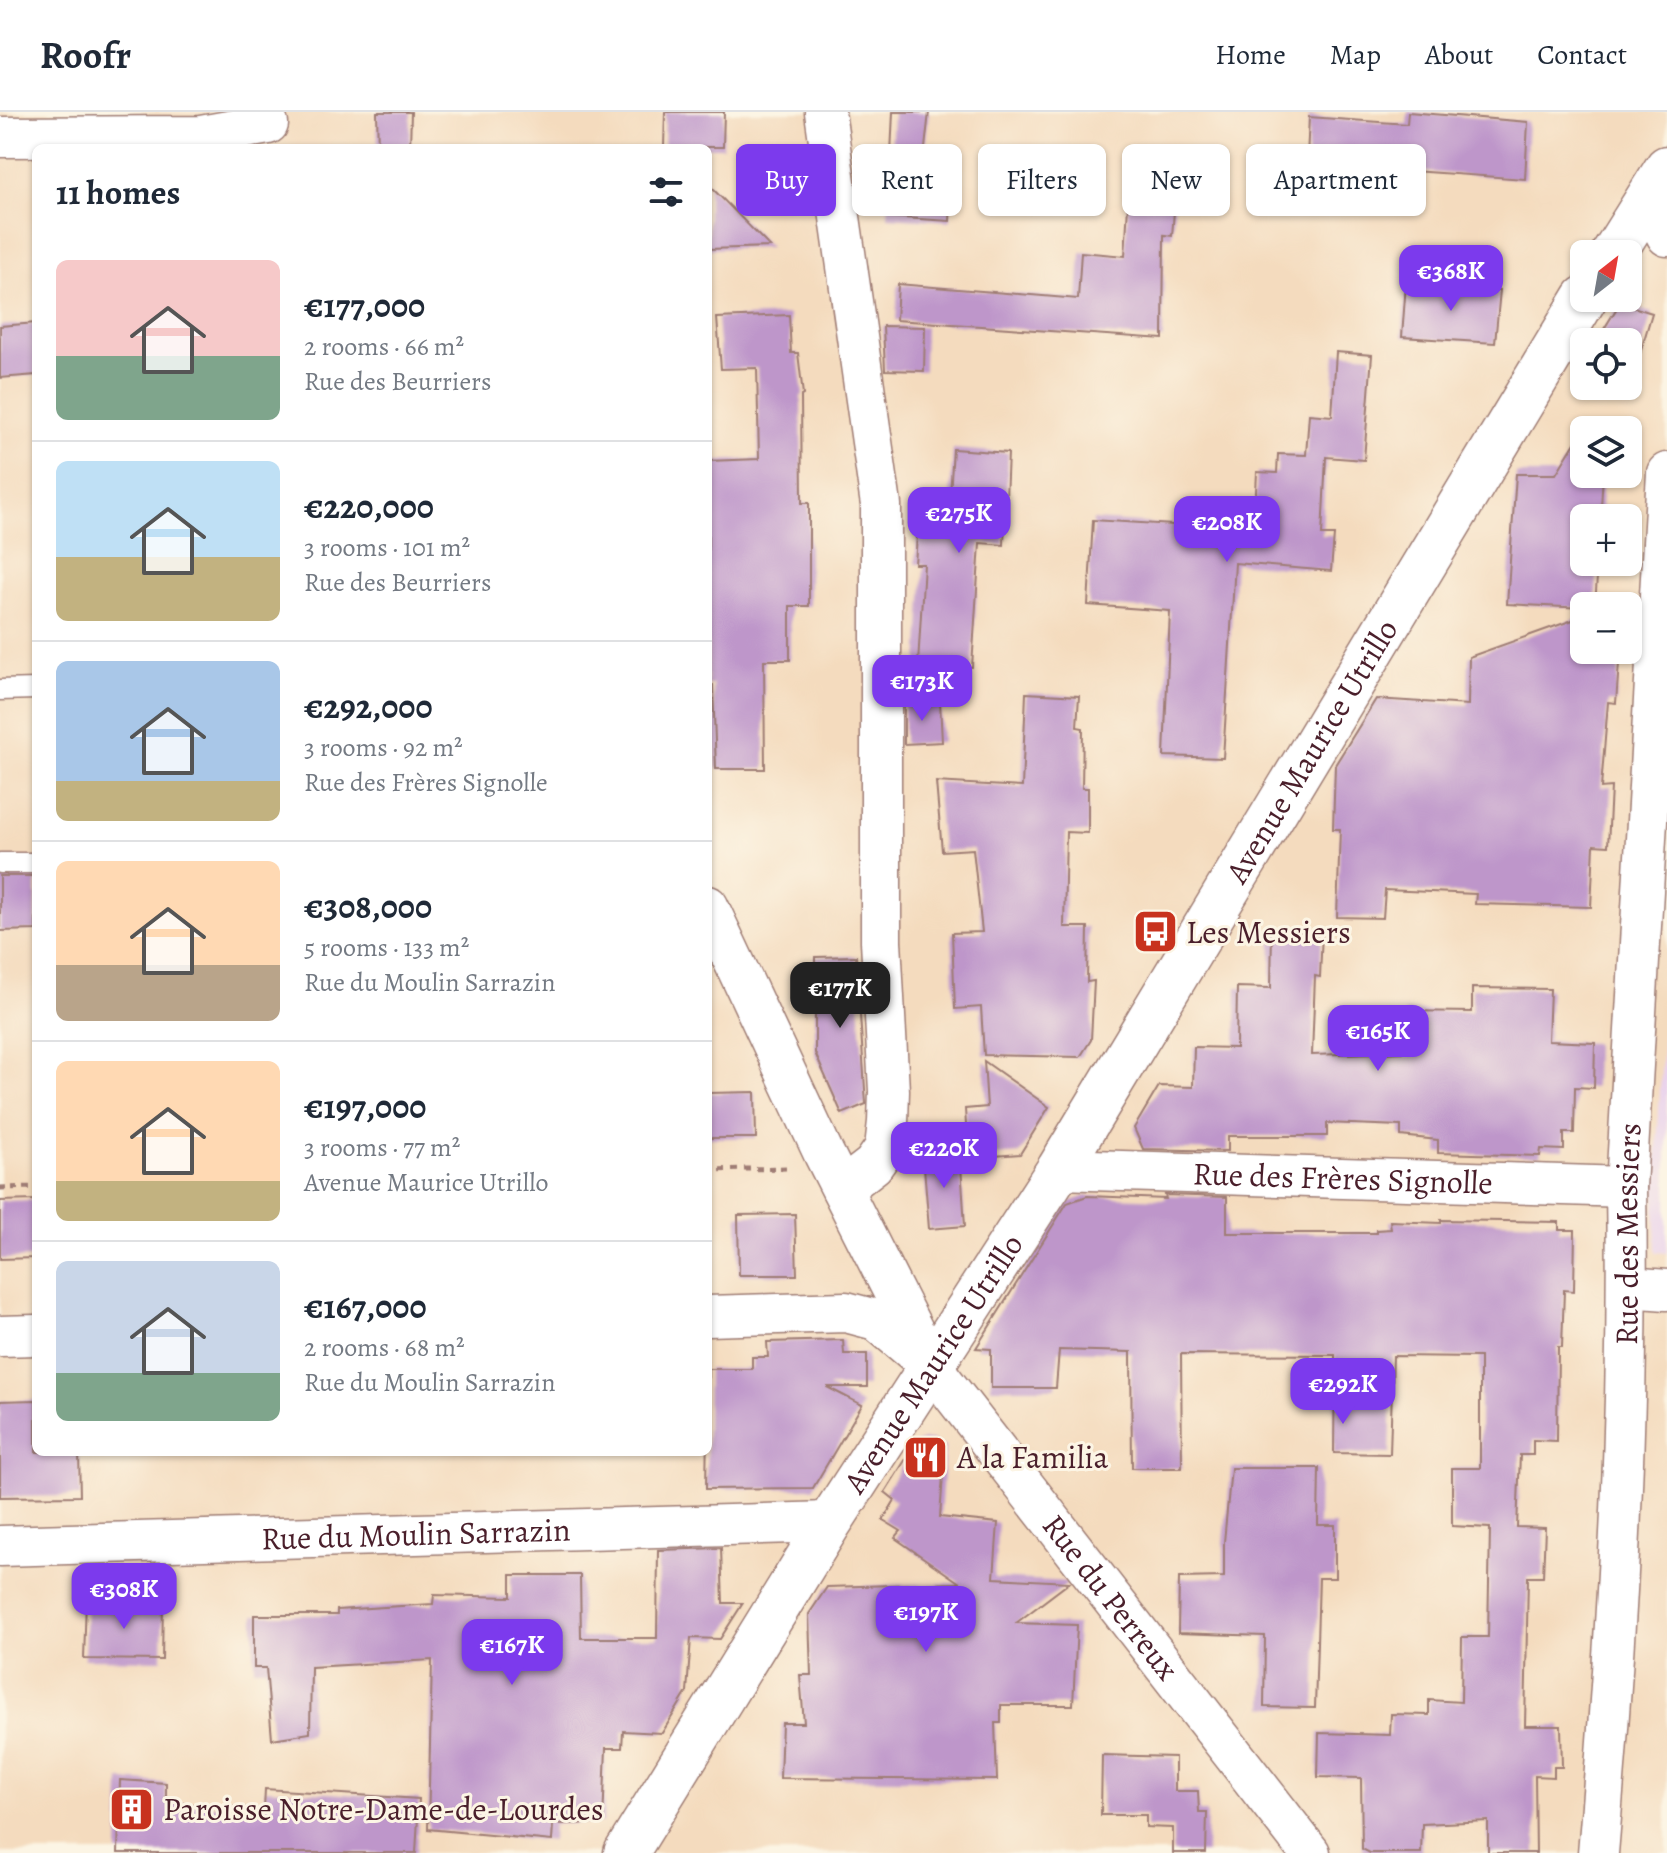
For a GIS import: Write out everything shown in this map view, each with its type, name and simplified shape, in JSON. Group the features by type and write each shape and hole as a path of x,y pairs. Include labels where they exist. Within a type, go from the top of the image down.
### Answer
{"street":[{"path":"825,112 881,505 881,941 888,1122 885,1148 873,1165 842,1189"},
{"path":"0,137 201,136 271,128"},
{"path":"1626,240 1661,202"},
{"name":"Avenue Maurice Utrillo","path":"626,1853 830,1522 1059,1169 1577,312"},
{"name":"Rue des Messiers","path":"1598,1853 1612,1682 1628,1287 1626,1187 1667,473"},
{"name":"Rue du Perreux","path":"712,915 824,1154 931,1366 1310,1853"},
{"name":"Rue des Frères Signolle","path":"1059,1169 1626,1187"},
{"path":"1628,1287 1667,1290"},
{"path":"712,1316 846,1312 876,1320 931,1366"},
{"path":"0,1336 32,1335"},
{"name":"Rue du Moulin Sarrazin","path":"0,1546 830,1522"}],"lane":[{"path":"0,690 32,689"},
{"path":"0,863 32,863"}],"path":[{"path":"712,1170 784,1169 824,1154"},
{"path":"0,1188 32,1187"}],"shaded area":[{"path":"1667,962 1667,1253 1656,1252 1655,1184"}],"building":[{"path":"377,112 411,112 410,144 378,144"},
{"path":"665,112 724,112 723,147 712,147 712,144 664,144"},
{"path":"893,112 929,112 925,144 891,144"},
{"path":"1408,112 1528,122 1525,179 1426,172 1426,144 1308,144 1309,117 1407,124"},
{"path":"712,188 736,216 770,247 712,249"},
{"path":"888,216 950,216 950,221"},
{"path":"1127,216 1174,216 1172,236 1164,235 1163,339 896,320 898,284 1078,299 1081,252 1125,256"},
{"path":"1406,283 1500,290 1495,343 1402,337"},
{"path":"1642,310 1652,313 1642,347 1642,328 1605,328 1614,312"},
{"path":"789,315 791,353 798,353 803,395 802,503 809,503 809,606 790,606 790,660 764,660 765,769 716,769 712,685 712,461 759,459 757,368 721,369 717,318"},
{"path":"32,323 32,375 0,378 0,326"},
{"path":"883,326 925,327 924,371 885,370"},
{"path":"1336,352 1372,355 1364,460 1326,457 1322,535 1334,535 1331,571 1235,563 1223,758 1164,756 1170,611 1088,605 1093,520 1254,530 1257,472 1277,473 1278,454 1306,455 1309,414 1332,416"},
{"path":"953,449 1008,453 1004,545 980,543 972,667 918,664 924,564 915,564 919,508 949,511"},
{"path":"1570,451 1570,488 1602,488 1601,504 1570,504 1570,576 1597,576 1596,592 1570,592 1570,607 1507,604 1516,474 1556,474"},
{"path":"1570,621 1570,664 1619,664 1616,703 1608,702 1601,788 1611,787 1608,846 1594,845 1591,907 1475,904 1476,894 1385,890 1383,918 1337,917 1340,829 1333,829 1335,765 1376,699 1468,705 1469,657"},
{"path":"1026,693 1079,696 1077,727 1083,728 1082,788 1088,788 1088,833 1066,832 1064,927 1088,927 1087,982 1094,981 1091,1040 1080,1057 984,1055 981,1007 955,1009 952,933 982,932 973,849 942,851 936,782 1022,787"},
{"path":"940,702 942,742 904,744 904,703"},
{"path":"0,876 32,876 32,930 0,931"},
{"path":"1272,931 1322,932 1320,977 1315,976 1312,1055 1403,1052 1405,1011 1472,1012 1472,988 1550,989 1548,1041 1595,1043 1594,1088 1575,1087 1574,1133 1564,1133 1564,1150 1541,1149 1540,1156 1438,1153 1438,1140 1401,1136 1401,1126 1327,1123 1327,1136 1228,1136 1228,1151 1143,1149 1134,1128 1159,1086 1193,1087 1194,1047 1236,1048 1237,987 1271,988"},
{"path":"856,956 866,1104 842,1114 815,1053 815,957"},
{"path":"984,1061 1049,1107 1020,1154 968,1158 965,1109 987,1107"},
{"path":"755,1092 756,1138 712,1138 712,1093"},
{"path":"960,1151 965,1226 929,1229 923,1154"},
{"path":"1165,1195 1227,1197 1227,1233 1376,1233 1376,1230 1391,1229 1390,1221 1441,1223 1441,1220 1559,1222 1559,1230 1575,1230 1574,1291 1564,1290 1562,1347 1558,1347 1557,1441 1533,1440 1533,1455 1520,1455 1517,1527 1545,1528 1543,1577 1528,1577 1525,1726 1561,1726 1562,1767 1554,1767 1554,1777 1535,1776 1536,1853 1488,1853 1488,1821 1422,1824 1421,1853 1370,1853 1362,1849 1361,1778 1318,1777 1319,1733 1390,1735 1391,1714 1429,1715 1429,1700 1461,1702 1462,1637 1488,1637 1490,1528 1452,1526 1452,1468 1480,1468 1480,1357 1393,1356 1390,1454 1334,1453 1335,1355 1181,1354 1182,1468 1132,1468 1131,1352 1059,1350 1056,1388 991,1388 991,1349 976,1348 1067,1203 1087,1196 1166,1199"},
{"path":"32,1200 32,1258 0,1259 0,1201"},
{"path":"795,1214 797,1275 739,1275 738,1215"},
{"path":"843,1340 844,1354 867,1354 867,1387 827,1387 862,1405 813,1488 706,1489 707,1456 712,1456 712,1369 752,1369 752,1357 768,1357 767,1342"},
{"path":"32,1400 32,1456 79,1456 80,1496 0,1497 0,1401"},
{"path":"924,1440 945,1447 940,1517 998,1523 994,1578 1070,1582 1016,1623 1077,1625 1073,1705 1001,1705 1001,1723 995,1723 997,1780 780,1778 782,1723 804,1723 800,1675 811,1675 809,1614 827,1587 960,1583 895,1538 901,1531 883,1520 895,1500 885,1492 916,1443"},
{"path":"1231,1468 1319,1468 1318,1525 1335,1525 1335,1578 1319,1578 1315,1708 1264,1707 1265,1636 1178,1633 1179,1578 1224,1577"},
{"path":"721,1548 723,1603 743,1603 720,1639 691,1638 687,1692 662,1733 623,1731 622,1748 606,1748 603,1823 553,1824 552,1841 428,1829 432,1660 311,1667 310,1733 272,1739 266,1668 254,1668 254,1615 337,1615 337,1610 433,1604 434,1595 511,1597 511,1575 580,1575 581,1638 657,1638 658,1550"},
{"path":"86,1600 163,1603 162,1660 84,1659"},
{"path":"1102,1755 1175,1757 1175,1791 1198,1791 1199,1812 1207,1812 1206,1853 1173,1853 1173,1828 1146,1827 1146,1815 1101,1815"},
{"path":"120,1780 166,1783 166,1802 264,1809 265,1789 419,1799 416,1853 118,1853"}],"place":[{"name":"Les Messiers","path":"1155,932"},
{"name":"A la Familia","path":"926,1457"},
{"name":"Paroisse Notre-Dame-de-Lourdes","path":"132,1809"}]}
